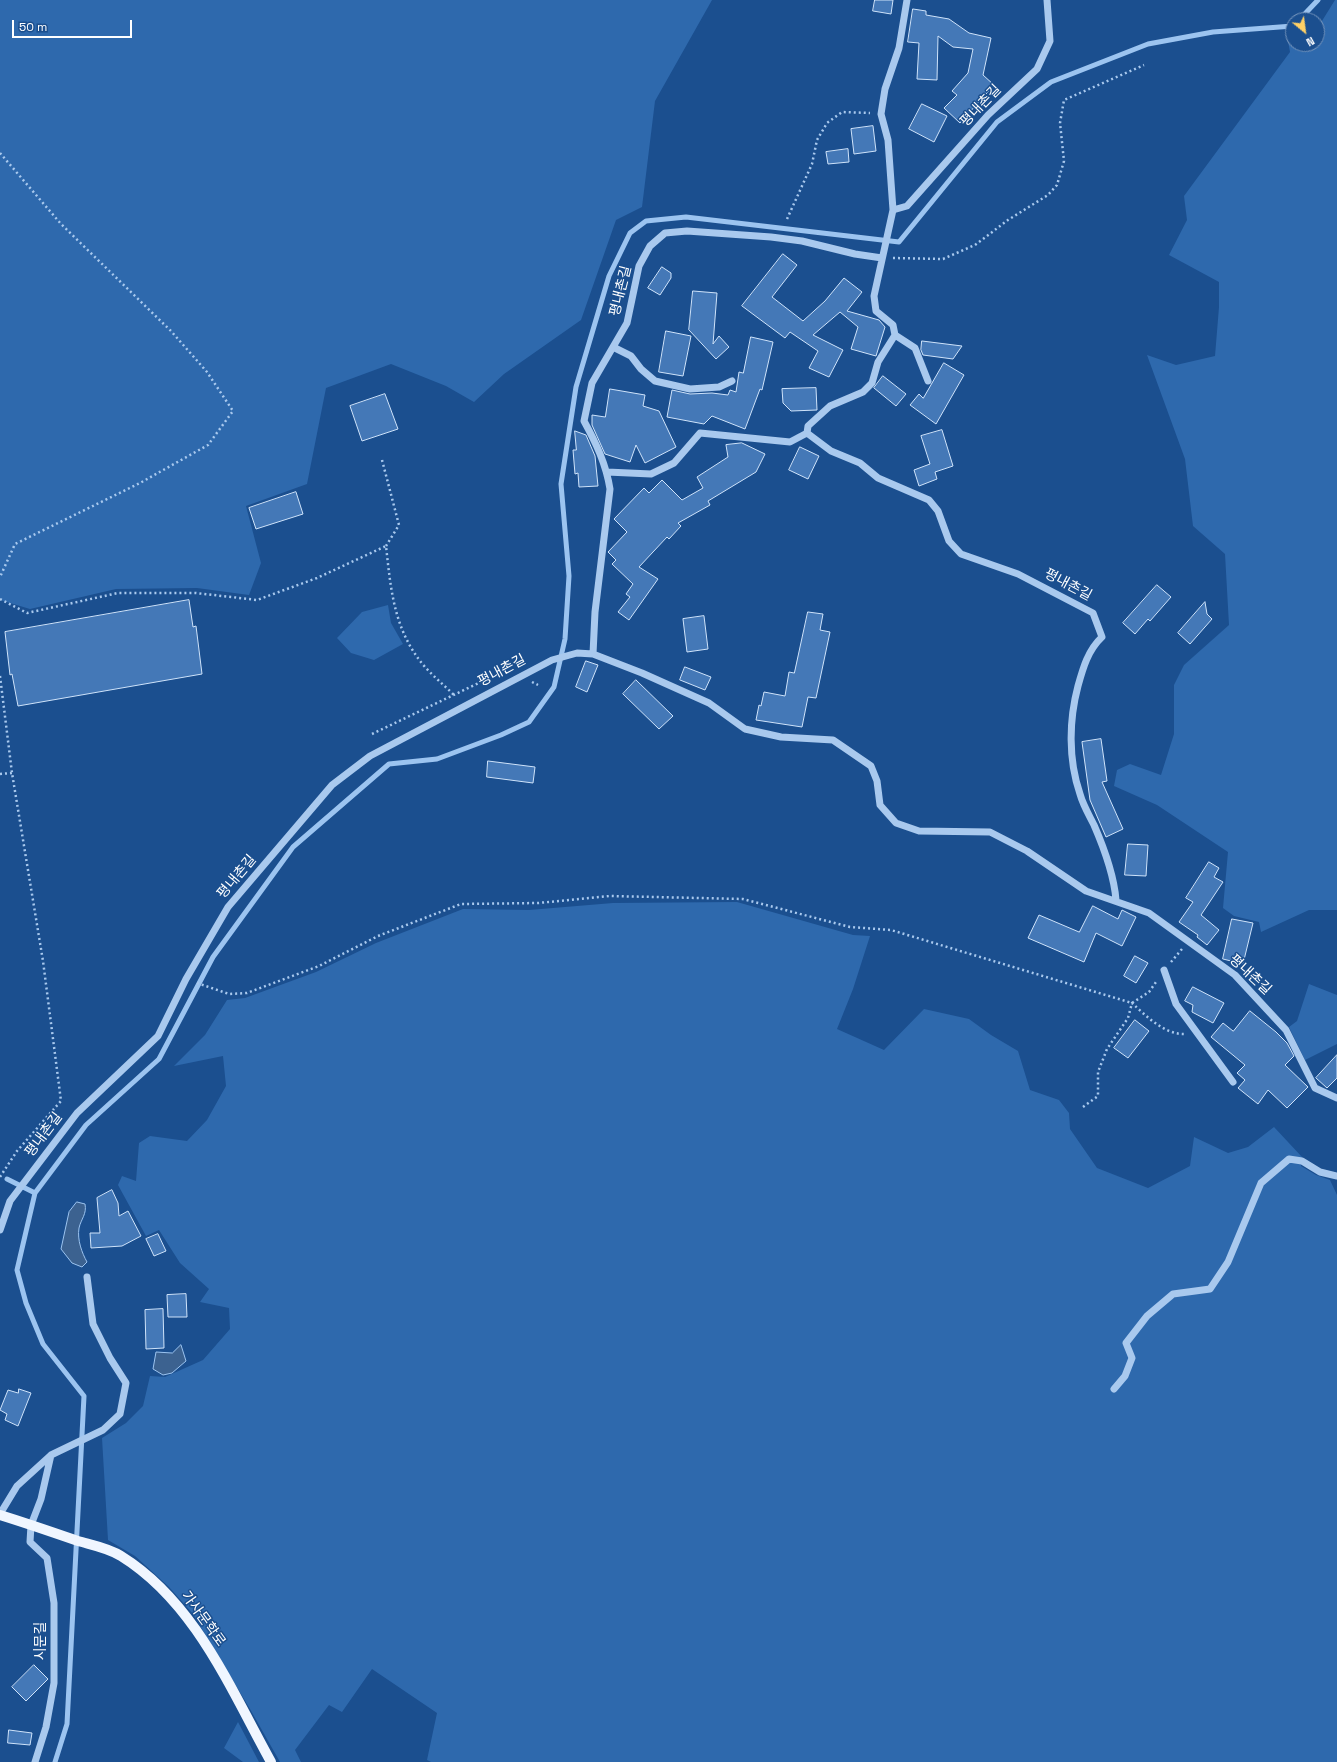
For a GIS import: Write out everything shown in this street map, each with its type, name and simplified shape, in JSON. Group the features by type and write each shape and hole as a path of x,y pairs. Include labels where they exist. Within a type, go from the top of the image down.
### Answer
{"main road":[{"name":"가사문학로","path":"0,1515 120,1555 150,1577 174,1601 188,1618 215,1660 270,1762"}],"street":[{"path":"607,472 651,474 674,463 700,433 790,442 807,433 808,426 830,406 863,392 872,383 878,362 895,335 893,325 876,310 874,296 893,210 888,140 881,114 885,89 898,48 907,0"},
{"name":"평내촌길","path":"893,210 907,206 988,115 1037,70 1050,41 1047,0"},
{"name":"평내촌길","path":"593,654 595,612 610,489 607,472 598,447 584,421 592,384 627,323 639,266 650,246 665,233 687,230 802,241 855,254 882,258"},
{"path":"895,335 915,348 928,381"},
{"path":"613,347 631,356 641,369 655,381 690,389 720,387 732,381"},
{"name":"평내촌길","path":"807,433 831,451 860,463 878,478 929,500 938,511 949,541 961,554 1018,574 1092,613 1102,637 1094,645 1082,670 1075,696 1070,731 1074,771 1080,795 1094,826 1114,881 1116,900"},
{"name":"평내촌길","path":"0,1230 10,1201 77,1113 158,1036 186,978 228,907 332,785 370,756 552,660 576,652 593,654 642,673 709,704 745,729 781,738 833,740 871,766 877,781 880,805 896,823 919,831 990,832 1027,850 1086,891 1116,900 1149,913 1235,975 1286,1030 1315,1088 1337,1098"},
{"path":"1164,970 1176,1004 1233,1082"},
{"path":"1114,1389 1125,1376 1132,1358 1126,1343 1147,1316 1173,1294 1210,1289 1228,1262 1261,1183 1289,1159 1302,1161 1320,1172 1337,1176"},
{"path":"0,1515 17,1486 52,1455 103,1430 120,1414 126,1382 110,1358 93,1324 87,1277"},
{"path":"31,1525 52,1455"},
{"name":"시문길","path":"31,1525 30,1542 47,1558 54,1603 54,1683 46,1727 35,1762"}],"path":[{"path":"882,258 909,257 943,259 976,245 1008,220 1048,195 1057,185 1064,161 1060,123 1064,100 1144,65"},
{"path":"787,219 812,164 817,140 827,123 842,112 881,114"},
{"path":"0,153 61,224 171,331 208,372 233,411 208,445 140,483 15,544 0,577"},
{"path":"0,599 27,613 118,593 196,593 256,600 317,578 386,546 399,526 382,460"},
{"path":"386,546 391,598 403,635 425,666 454,695"},
{"path":"0,676 12,773 43,961 62,1101 17,1151 0,1178"},
{"path":"0,774 12,773"},
{"path":"194,982 229,994 247,993 319,966 378,936 461,904 538,903 610,896 743,900 850,927 891,930 954,951 1132,1003 1149,1020 1177,1034 1197,1033"},
{"path":"1083,1107 1098,1096 1098,1072 1107,1049 1128,1018 1132,1003 1149,992 1164,970 1189,941"}],"shaded area":[{"path":"0,0 712,0 655,101 642,207 616,220 581,320 504,374 474,402 446,386 391,364 326,388 307,484 246,506 261,563 249,595 197,588 116,589 30,609 0,600"},
{"path":"1335,0 1337,0 1337,910 1309,910 1261,932 1259,922 1234,916 1223,908 1228,852 1157,805 1114,786 1117,770 1130,764 1161,775 1174,734 1174,685 1184,665 1229,625 1225,554 1193,526 1185,459 1147,355 1176,365 1215,356 1219,307 1219,282 1169,255 1187,220 1184,196 1290,52 1325,52 1325,16"},
{"path":"388,605 391,623 403,644 374,660 351,653 337,638 362,612"},
{"path":"737,902 853,935 870,936 853,989 837,1029 884,1050 924,1009 969,1019 991,1035 1018,1051 1030,1090 1059,1100 1069,1113 1070,1129 1097,1168 1148,1188 1190,1166 1194,1137 1228,1153 1248,1147 1274,1127 1302,1157 1301,1166 1316,1175 1330,1180 1337,1195 1337,1762 431,1762 427,1760 437,1713 372,1669 342,1712 329,1705 295,1750 301,1762 280,1762 193,1614 169,1587 135,1556 108,1540 102,1438 126,1423 143,1406 150,1376 165,1377 203,1360 230,1329 229,1308 200,1302 209,1289 180,1263 159,1230 146,1236 118,1185 122,1176 136,1181 139,1143 150,1136 187,1141 207,1120 226,1086 223,1056 174,1066 205,1035 227,1000 245,998 316,972 376,943 463,909 529,910 613,903"},
{"path":"1309,984 1337,995 1337,1044 1305,1060 1289,1027 1297,1021"},
{"path":"77,1202 85,1204 85,1214 79,1228 80,1246 87,1262 82,1267 72,1263 61,1249 69,1212"},
{"path":"181,1345 186,1361 172,1373 163,1375 153,1369 156,1352 172,1353"},
{"path":"238,1722 259,1762 243,1762 224,1748"}],"building":[{"path":"875,0 893,0 891,14 873,11"},
{"path":"913,9 926,11 926,15 949,19 969,33 991,38 983,75 994,85 960,123 944,108 957,95 952,91 968,73 973,49 953,47 938,36 937,80 917,79 919,43 908,42"},
{"path":"922,104 947,116 934,142 909,129"},
{"path":"873,126 876,151 854,154 851,129"},
{"path":"848,149 849,162 828,164 826,152"},
{"path":"783,254 797,265 772,297 803,321 825,301 844,278 862,292 847,311 879,320 885,327 876,356 851,349 858,327 840,312 813,335 843,350 829,377 809,368 818,351 790,332 785,338 742,306"},
{"path":"662,267 671,273 671,278 660,295 648,288"},
{"path":"693,291 717,293 713,344 719,336 729,347 716,359 689,330"},
{"path":"666,331 691,336 683,376 659,372"},
{"path":"751,337 773,342 762,390 760,389 745,429 712,416 704,424 667,417 672,390 690,394 712,393 728,395 730,390 736,392 739,372 743,373"},
{"path":"922,341 962,346 953,359 923,355 921,350"},
{"path":"944,363 964,375 936,424 910,405 919,394 923,398"},
{"path":"883,376 906,394 896,406 874,388"},
{"path":"816,388 817,410 791,411 783,403 782,389"},
{"path":"610,389 645,395 643,406 659,411 676,447 645,463 636,445 630,462 605,454 592,425 592,415 605,417"},
{"path":"385,394 398,429 362,441 350,406"},
{"path":"942,430 953,466 935,472 937,479 919,486 914,470 930,464 921,436"},
{"path":"575,431 586,435 595,456 598,486 579,487 578,473 575,474 573,450 576,450"},
{"path":"742,443 765,454 756,472 708,501 710,505 678,523 681,526 669,539 667,537 639,567 658,579 629,620 618,612 630,597 626,594 633,584 612,564 616,560 608,552 627,532 614,519 644,488 649,493 662,480 682,500 703,488 697,477 728,457 726,445"},
{"path":"800,447 819,456 808,479 789,470"},
{"path":"296,492 303,514 256,529 249,508"},
{"path":"1157,585 1171,597 1150,621 1148,619 1135,634 1123,623"},
{"path":"189,600 193,627 196,626 202,674 18,706 12,674 10,675 5,632"},
{"path":"1205,602 1207,614 1212,619 1190,644 1178,633"},
{"path":"808,612 823,614 820,630 830,632 816,698 808,697 802,727 756,720 759,705 761,706 764,692 785,696 789,672 794,673"},
{"path":"704,616 708,649 687,652 683,619"},
{"path":"586,661 598,665 587,692 576,687"},
{"path":"685,667 711,677 705,690 680,680"},
{"path":"636,680 673,716 659,729 623,694"},
{"path":"1101,739 1107,781 1102,782 1123,829 1106,837 1090,800 1082,742"},
{"path":"488,761 535,767 533,783 487,777"},
{"path":"1128,844 1148,845 1146,876 1125,875"},
{"path":"1209,862 1219,868 1214,877 1223,882 1201,915 1219,930 1207,945 1197,937 1198,935 1179,922 1193,902 1186,898"},
{"path":"1093,906 1118,919 1122,910 1136,917 1122,946 1096,933 1084,962 1028,938 1039,915 1079,932"},
{"path":"1232,919 1253,923 1243,964 1223,959"},
{"path":"1135,956 1148,963 1136,983 1124,976"},
{"path":"1193,987 1224,1003 1213,1023 1192,1012 1193,1005 1185,1001"},
{"path":"1250,1011 1287,1043 1294,1056 1285,1065 1308,1087 1287,1108 1268,1090 1258,1104 1238,1088 1245,1080 1237,1073 1245,1065 1211,1037 1223,1023 1233,1031"},
{"path":"1135,1020 1149,1031 1128,1058 1114,1048"},
{"path":"1337,1055 1337,1078 1327,1088 1316,1078"},
{"path":"112,1190 118,1203 119,1216 128,1211 141,1236 122,1246 91,1248 90,1233 100,1233 97,1198"},
{"path":"158,1234 166,1251 154,1256 146,1239"},
{"path":"186,1294 187,1317 168,1317 167,1295"},
{"path":"163,1309 164,1348 146,1349 145,1310"},
{"path":"19,1389 31,1393 18,1426 5,1420 7,1414 0,1410 8,1390 18,1393"},
{"path":"34,1665 48,1679 26,1701 12,1687"},
{"path":"9,1730 32,1733 30,1745 8,1743"}],"waterway":[{"path":"1307,12 1318,0"},
{"path":"55,1762 67,1724 84,1396 43,1344 26,1303 17,1270 35,1193 86,1125 159,1059 213,957 293,847 389,764 437,759 501,735 529,722 554,687 565,639 569,576 561,484 576,387 609,276 630,233 646,221 686,217 899,242 997,122 1051,82 1148,44 1213,32 1285,27"},
{"path":"7,1179 35,1193"}]}
